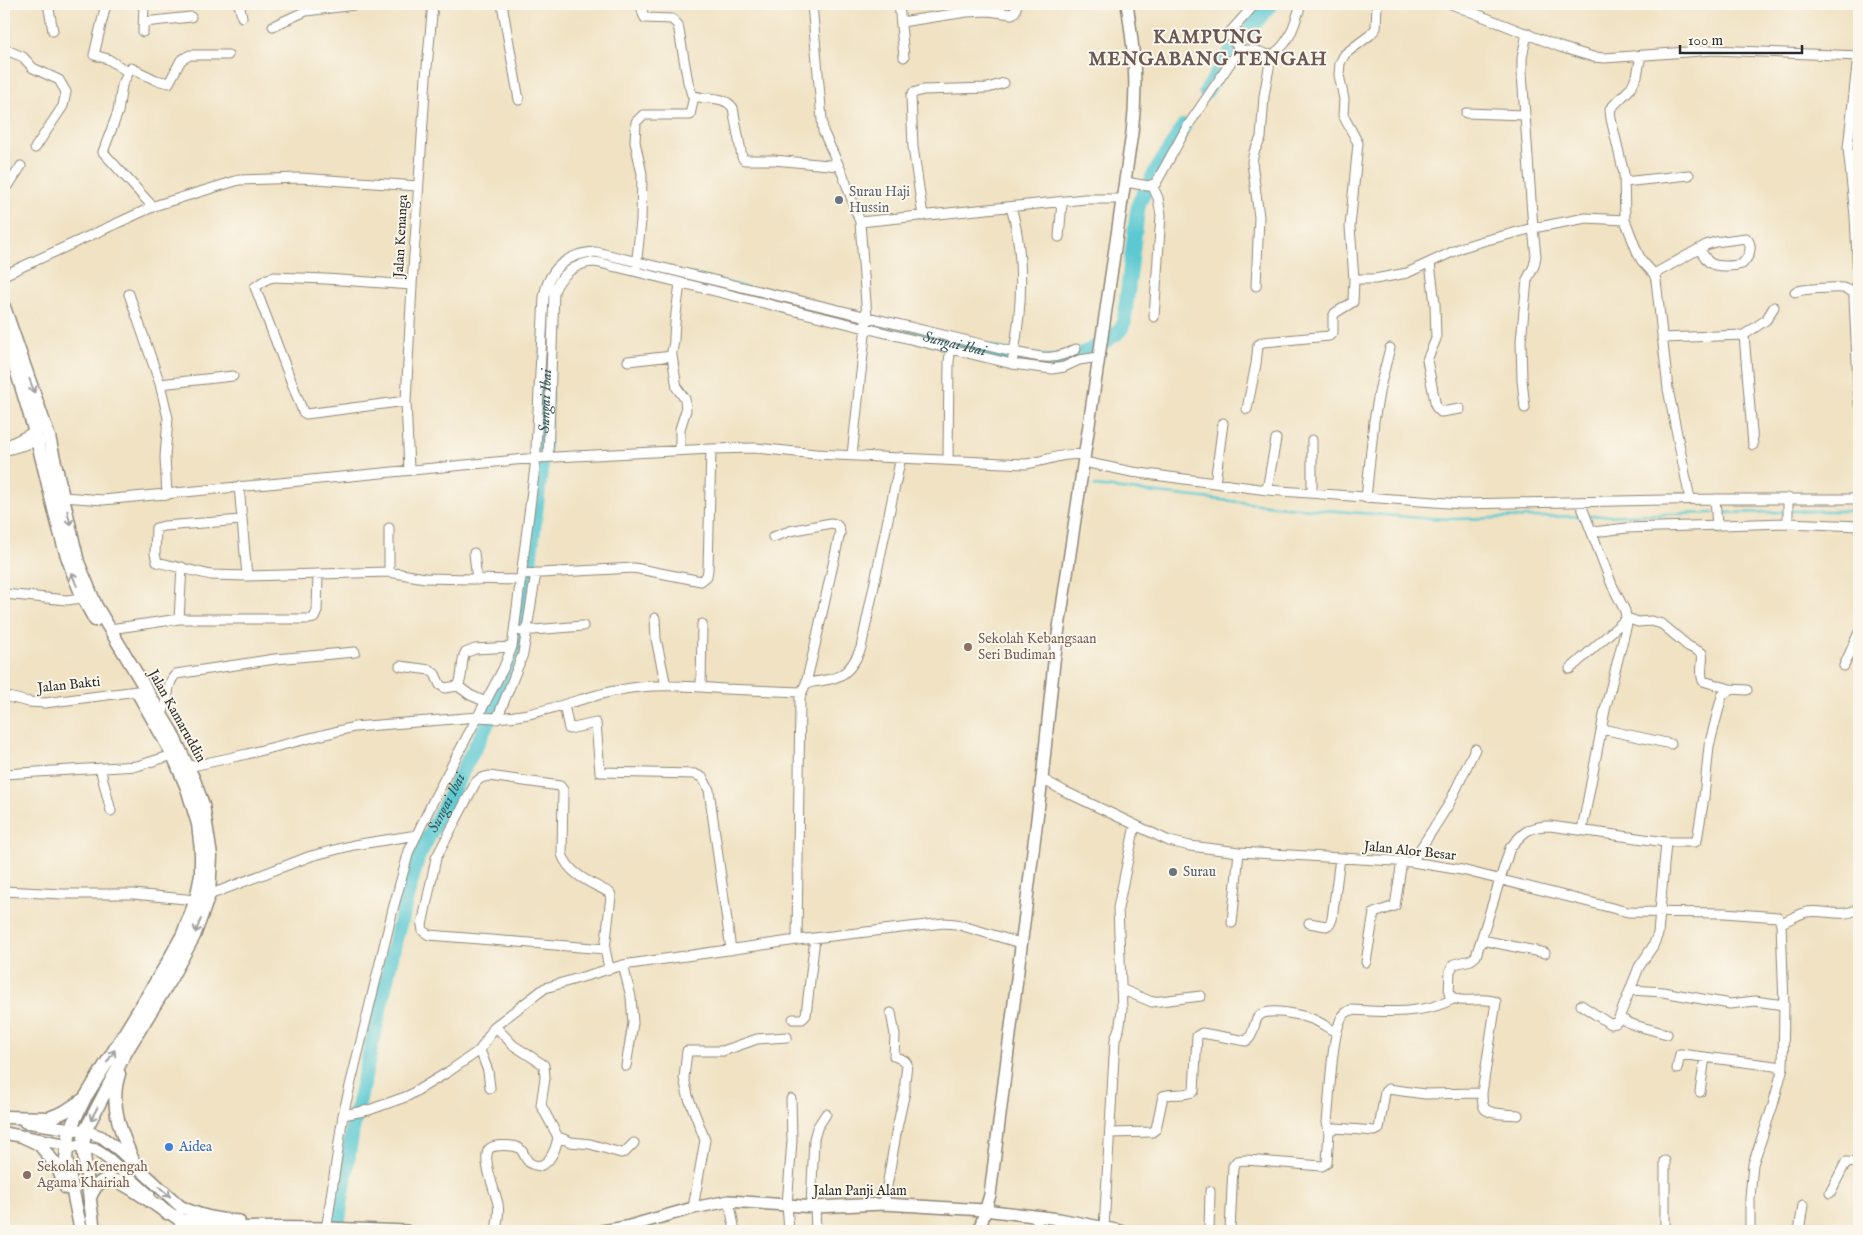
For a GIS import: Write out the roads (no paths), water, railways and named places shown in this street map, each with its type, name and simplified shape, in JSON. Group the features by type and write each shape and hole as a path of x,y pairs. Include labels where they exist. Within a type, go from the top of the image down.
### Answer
{"highway":[{"name":"Jalan Kamaruddin","path":"4,307 41,434 69,567 82,598 138,691 173,755 187,788 198,824 202,850 201,875 196,900 183,934 165,968 85,1098 70,1129 66,1158 81,1231"},
{"name":"Jalan Kamaruddin","path":"4,331 64,497 78,562 96,606 161,715 188,767 203,805 211,856 208,895 194,936 167,985 127,1050 85,1131 82,1147 94,1231"},
{"path":"127,1050 115,1094 118,1120 136,1167"},
{"path":"4,1118 49,1118 64,1112 85,1098"},
{"path":"24,1137 39,1144 57,1166 63,1177 81,1231"},
{"path":"90,1197 97,1184 107,1178 117,1180 173,1216"}],"main road":[{"path":"979,1231 990,1195 1042,779 1054,662 1124,199 1135,112 1135,65 1126,4"},
{"path":"4,1118 85,1131 102,1138 120,1151 180,1206 211,1218 326,1230 406,1231"},
{"path":"4,1133 96,1150 110,1160 173,1216 222,1227 302,1228"},
{"name":"Jalan Panji Alam","path":"602,1231 626,1229 693,1208 729,1201 813,1207 884,1204 984,1210 1059,1219 1121,1231"}],"street":[{"path":"48,4 53,31"},
{"path":"107,4 94,55 108,59 128,72"},
{"path":"143,32 144,4"},
{"path":"239,4 242,17"},
{"path":"273,26 306,11 362,4"},
{"name":"Jalan Kenanga","path":"409,470 406,401 418,186 433,4"},
{"path":"502,4 519,100"},
{"path":"641,4 645,18 672,19 678,25 690,91 694,96 723,100 729,103 732,108 744,160 774,160 839,166"},
{"path":"812,4 820,120 826,141 839,166 860,222 866,322 852,455"},
{"path":"899,4 904,57"},
{"path":"901,22 967,12 988,11 1012,14 1017,4"},
{"path":"1242,50 1230,38 1231,31 1255,4"},
{"path":"1269,57 1280,51 1284,45 1293,28 1301,4"},
{"path":"1247,410 1258,345 1263,342 1329,336 1332,334 1335,313 1353,302 1354,279 1350,227 1358,143 1345,120 1344,100 1339,75 1340,63 1345,54 1370,36 1376,28 1377,4"},
{"path":"1451,4 1560,47 1593,57 1714,50 1859,56 1848,148 1854,196 1858,277 1854,292 1859,404"},
{"path":"144,22 191,17"},
{"path":"1525,408 1521,341 1527,280 1534,266 1536,256 1522,58 1527,33"},
{"path":"4,49 22,57 33,68 59,80 66,92 63,106 35,148"},
{"path":"1126,182 1148,186 1156,183 1203,104 1234,57 1242,50 1256,50 1269,57"},
{"path":"153,207 103,152 118,112 122,85 128,72 132,68 156,80 169,82 181,60 190,55 228,55"},
{"path":"1641,55 1637,76 1630,89 1610,109 1610,119 1624,182 1625,220 1642,261 1654,274 1668,389 1690,499"},
{"path":"1256,286 1259,217 1252,162 1254,152 1261,138 1269,57"},
{"path":"923,216 913,147 911,96 917,91 922,90 988,88 1004,83"},
{"path":"636,266 641,222 642,174 635,142 636,122 643,114 690,115 694,96"},
{"path":"1466,113 1525,115"},
{"path":"4,188 10,183 21,166"},
{"path":"1624,182 1689,175"},
{"path":"4,275 153,207 239,180 300,178 418,186"},
{"path":"1152,185 1160,206 1161,215 1154,317"},
{"path":"860,222 1062,202 1124,199"},
{"path":"1059,237 1062,202"},
{"path":"1012,207 1019,241 1021,275 1013,357"},
{"path":"1354,279 1394,277 1483,241 1533,228 1586,218 1625,220"},
{"path":"1654,274 1699,249 1715,242 1743,238 1749,241 1750,251 1749,257 1742,264 1715,265 1709,262 1705,254 1699,249"},
{"path":"548,457 546,284 552,272 560,265 590,252 596,252 680,283 770,299"},
{"path":"1430,264 1435,304 1436,339 1427,360 1436,407 1441,412 1460,409"},
{"path":"636,266 1013,357 1052,369 1099,356"},
{"path":"406,401 312,415 303,412 255,287 261,282 274,277 412,285"},
{"path":"680,283 672,356 677,388 685,399 686,410 680,429 680,450"},
{"path":"1795,292 1801,289 1839,288 1854,292"},
{"path":"129,294 160,384 168,418 165,457 167,495"},
{"path":"1662,338 1744,334 1766,320 1774,307"},
{"path":"1744,334 1754,445"},
{"path":"948,460 952,343"},
{"path":"497,719 523,654 521,631 522,576 534,480 547,345"},
{"path":"1366,498 1374,421 1390,348"},
{"path":"1013,357 1050,358 1063,356 1076,349"},
{"path":"628,361 672,356"},
{"path":"160,384 233,376"},
{"path":"1215,483 1223,423"},
{"path":"4,447 41,434"},
{"path":"4,451 41,434"},
{"path":"1267,490 1276,439"},
{"path":"1312,440 1312,494"},
{"path":"64,497 103,500 409,470 536,461 548,457 680,450 711,452 756,448 816,454 852,455 900,461 948,460 1026,464 1067,454 1084,463 1132,472 1267,490 1462,504 1582,505 1690,499 1715,502 1859,499"},
{"path":"242,520 156,528 155,554 157,562 211,575 247,576 389,572 425,578 476,580 535,573 634,568 701,581 707,576 708,569 711,452"},
{"path":"806,683 839,678 857,658 861,648 900,461"},
{"path":"239,486 247,576"},
{"path":"1788,501 1788,522"},
{"path":"1715,502 1716,524"},
{"path":"1582,505 1612,585 1627,618 1626,632 1611,684 1582,830"},
{"path":"1592,529 1788,522 1859,526"},
{"path":"773,538 790,531 831,523 839,527 840,533 806,683 802,692 797,940"},
{"path":"389,528 389,572"},
{"path":"474,553 476,580"},
{"path":"178,619 182,567"},
{"path":"326,1230 344,1115 393,909 409,851 521,631 535,573"},
{"path":"110,629 178,619 314,618 317,611 318,574"},
{"path":"4,594 67,600 82,598"},
{"path":"655,618 656,639 666,686"},
{"path":"1570,669 1627,618"},
{"path":"1627,618 1638,622 1662,624 1688,646 1702,652 1701,674 1704,681 1730,690 1747,690"},
{"path":"701,687 702,624"},
{"path":"521,631 583,626"},
{"path":"1844,666 1859,632"},
{"path":"458,686 461,681 462,658 465,652 475,649 512,647"},
{"path":"161,715 167,706 170,680 176,674 275,659 355,652"},
{"path":"400,666 430,670 435,674 440,686 445,688 458,686 470,695 486,702"},
{"path":"188,767 354,727 478,717 497,719 522,716 564,708 615,690 666,686 802,692"},
{"path":"1518,1115 1497,1113 1483,1106 1482,1093 1496,1002 1490,999 1461,1000 1453,998 1449,994 1450,971 1454,964 1471,960 1476,956 1510,848 1521,834 1536,826 1582,830 1666,842 1692,843 1697,840 1709,746 1722,696 1730,690"},
{"name":"Jalan Bakti","path":"4,696 29,702 45,703 138,691"},
{"path":"564,708 569,729 596,723 600,772 694,774 703,778 708,790 731,950"},
{"path":"1602,729 1671,744"},
{"path":"1412,862 1449,804 1475,749"},
{"path":"4,774 136,766 173,755"},
{"path":"100,768 111,811"},
{"path":"605,949 429,935 423,931 422,925 436,858 476,782 489,776 560,786 563,790 562,854 565,862 574,872 610,893 611,896 605,949 609,968"},
{"name":"Jalan Alor Besar","path":"1042,779 1170,841 1190,846 1239,852 1412,862 1462,870 1628,912 1772,915 1778,917 1781,923"},
{"path":"1104,1228 1115,1040 1120,1025 1122,1008 1118,908 1135,825"},
{"path":"208,895 312,856 354,845 417,835"},
{"path":"1581,1005 1610,1024 1616,1023 1620,1018 1639,967 1653,946 1658,934 1666,842"},
{"path":"1232,923 1239,852"},
{"path":"1309,923 1326,926 1330,924 1340,858"},
{"path":"1366,962 1374,913 1395,906 1402,861"},
{"path":"4,891 62,894 134,894 196,900"},
{"path":"1750,1231 1750,1190 1753,1164 1773,1105 1783,1067 1784,1005 1781,923 1808,912 1843,913 1855,911 1859,908"},
{"path":"344,1115 368,1110 408,1096 480,1050 495,1026 545,988 609,968 797,940 944,923 956,924 1020,943"},
{"path":"793,1019 802,1019 806,1015 814,938"},
{"path":"1482,940 1545,953"},
{"path":"623,965 633,1023 626,1066"},
{"path":"1121,988 1152,1002 1201,996"},
{"path":"1630,990 1663,992 1730,1004 1756,1001 1784,1005"},
{"path":"1230,1231 1233,1166 1237,1161 1246,1160 1322,1166 1327,1163 1329,1131 1327,1122 1336,1032 1342,1016 1351,1010 1393,1012 1436,1006 1453,998"},
{"path":"1110,1133 1152,1132 1156,1129 1163,1096 1169,1094 1187,1095 1194,1091 1198,1036 1202,1033 1246,1041 1250,1038 1258,1017 1268,1011 1282,1012 1312,1019 1336,1032"},
{"path":"884,1204 897,1128 906,1092 904,1082 907,1064 894,1056 896,1035 891,1013"},
{"path":"1620,1018 1667,1034"},
{"path":"495,1026 513,1045 544,1066 545,1078 541,1105 558,1137 556,1149 550,1159 544,1164 535,1165 528,1162 517,1147 494,1146 490,1148 488,1152 488,1172 499,1208 496,1231"},
{"path":"693,1208 705,1143 688,1096 684,1078 687,1051 723,1051 757,1039 787,1037"},
{"path":"480,1050 488,1071 490,1088"},
{"path":"1677,1069 1680,1054 1783,1067"},
{"path":"1700,1092 1705,1057"},
{"path":"1329,1131 1335,1128 1375,1132 1379,1129 1385,1092 1388,1089 1425,1094 1482,1093"},
{"path":"789,1231 786,1205 792,1140 791,1099"},
{"path":"816,1231 813,1207 814,1139 817,1128 826,1114"},
{"path":"558,1137 571,1142 590,1144 621,1153 625,1152 634,1143"},
{"path":"1665,1231 1666,1160"},
{"path":"1830,1193 1846,1162 1859,1163"},
{"path":"1209,1231 1210,1191"},
{"path":"729,1201 735,1231"},
{"path":"1799,1231 1803,1205"},
{"path":"180,1206 173,1216 180,1231"},
{"path":"1036,1231 1038,1216"},
{"path":"1059,1219 1059,1231"}],"waterway":[{"name":"Sungai Ibai","path":"1241,39 1271,4"},
{"name":"Sungai Ibai","path":"1206,92 1233,49"},
{"name":"Sungai Ibai","path":"1152,178 1184,126"},
{"name":"Sungai Ibai","path":"338,1223 352,1132 396,937 418,857 486,726 519,651 543,450 549,299 551,289 559,274 570,263 587,258 597,258 1007,356 1035,361 1058,361 1069,359 1092,349 1114,335 1123,325 1137,214 1139,203 1144,193"},
{"path":"1094,486 1276,506 1421,518 1583,516"},
{"path":"1791,511 1859,511"},
{"path":"1718,513 1785,512"},
{"path":"1588,516 1713,513"}],"place":[{"name":"Surau Haji Hussin","path":"839,200"},
{"name":"Sekolah Kebangsaan Seri Budiman","path":"968,647"},
{"name":"Surau","path":"1173,872"},
{"name":"Aidea","path":"169,1147"},
{"name":"Sekolah Menengah Agama Khairiah","path":"27,1175"}],"district":[{"name":"KAMPUNG MENGABANG TENGAH","path":"1208,49"}]}
